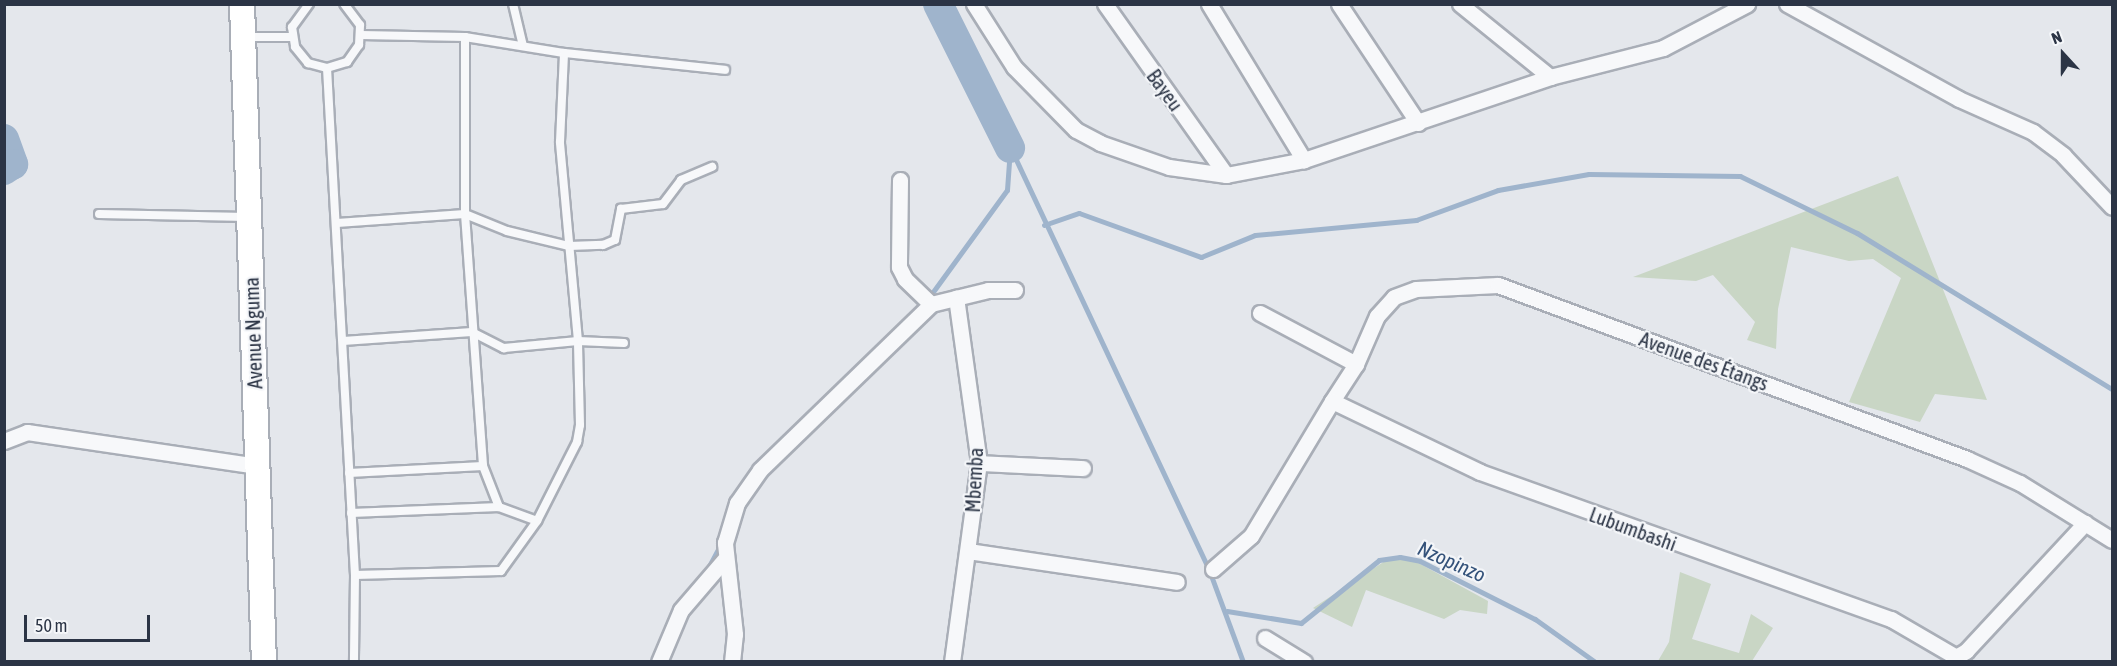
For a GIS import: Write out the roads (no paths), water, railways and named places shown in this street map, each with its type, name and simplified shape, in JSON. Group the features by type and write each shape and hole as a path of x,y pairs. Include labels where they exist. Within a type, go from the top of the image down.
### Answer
{"main road":[{"name":"Avenue Nguma","path":"242,4 264,662"}],"street":[{"path":"974,4 1014,67 1076,130 1100,143 1169,166 1226,175 1304,160 1550,77 1663,48 1737,7"},
{"name":"Bayeu","path":"1106,4 1226,175"},
{"path":"1209,4 1304,160"},
{"path":"1339,4 1418,123"},
{"path":"1460,4 1550,77"},
{"path":"1787,4 1959,99 2033,132 2063,155 2112,207"},
{"path":"900,180 899,267 904,279 931,304"},
{"name":"Avenue des Étangs","path":"1332,401 1356,364 1377,316 1394,297 1416,289 1504,286 1692,359 1848,412 1967,459 2020,483 2112,540"},
{"path":"732,662 734,622 724,560 730,520 760,470 931,304 988,290 1015,290"},
{"name":"Mbemba","path":"952,662 979,463 956,298"},
{"path":"1260,313 1356,364"},
{"path":"1213,569 1251,536 1332,401"},
{"name":"Lubumbashi","path":"1332,401 1480,472 1891,619 1956,657 1966,651 2085,523"},
{"path":"4,441 27,432 258,466"},
{"path":"979,463 1083,468"},
{"path":"968,551 1177,582"},
{"path":"659,662 681,610 724,560"},
{"path":"1265,638 1304,662"}],"lane":[{"path":"309,4 296,17 292,37 308,63 327,68 347,62 354,54 361,35 356,16 344,4"},
{"path":"513,4 523,46"},
{"path":"361,35 465,37 564,53 724,70"},
{"path":"243,37 292,37"},
{"path":"465,37 465,214 472,332 483,466 499,507"},
{"path":"355,574 501,571 537,521 577,442 580,425 578,341 560,142 564,53"},
{"path":"327,68 355,574 354,662"},
{"path":"337,223 465,214 507,231 569,246 610,243 615,240 621,209 663,204 681,180 712,167"},
{"path":"99,214 249,217"},
{"path":"343,341 472,332 504,348 578,341 624,344"},
{"path":"349,473 483,466"},
{"path":"351,513 499,507 537,521"}],"waterway":[{"path":"938,4 1010,148"},
{"path":"4,139 13,164 4,170"},
{"path":"927,300 1007,190 1010,148"},
{"path":"1011,149 1209,570 1243,662"},
{"path":"1044,225 1079,213 1201,257 1255,235 1416,220 1498,190 1589,174 1740,176 1857,233 2112,389"},
{"path":"766,456 810,411"},
{"path":"707,570 721,544"},
{"name":"Nzopinzo","path":"1227,611 1301,623 1379,560 1400,557 1420,561 1535,619 1595,662"}]}
